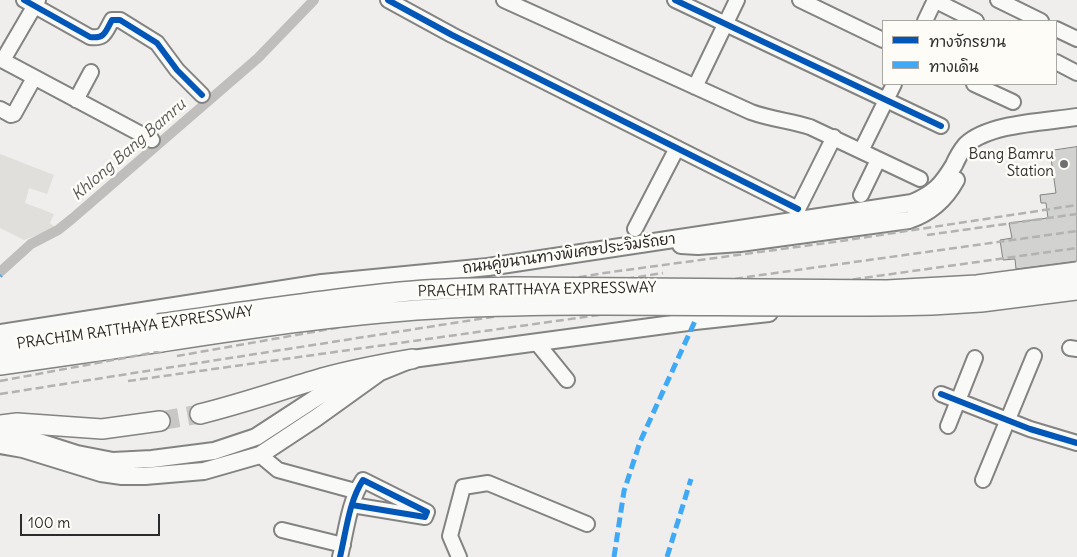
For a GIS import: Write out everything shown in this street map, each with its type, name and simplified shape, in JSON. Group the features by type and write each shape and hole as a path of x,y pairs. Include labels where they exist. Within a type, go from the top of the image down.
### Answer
{"highway":[{"name":"PRACHIM RATTHAYA EXPRESSWAY","path":"0,346 312,302 454,288 887,290 977,285 1077,272"},
{"name":"PRACHIM RATTHAYA EXPRESSWAY","path":"0,365 250,328 396,312 538,306 932,305 981,302 1077,290"},
{"path":"0,338 26,338"},
{"path":"200,414 357,369 412,359"},
{"path":"0,425 17,423 102,429 160,421"}],"main road":[{"name":"ถนนคู่ขนานทางพิเศษประจิมรัถยา","path":"0,334 322,283 432,274 488,267 647,243 798,214 912,203 936,190 945,180 966,145 986,133 999,129 1077,117"},
{"path":"647,243 718,246 903,221 921,216 943,200 969,157 983,144 1001,136 1077,126"},
{"path":"0,346 26,338 332,294 432,274"},
{"path":"0,434 30,439 77,454 113,462 214,451 256,437 325,392 412,359 695,321 964,293 1077,278"},
{"path":"0,445 23,449 101,472 122,476 145,476 204,470 260,455 380,372"}],"street":[{"path":"388,0 409,13 677,148 798,214 834,137"},
{"path":"409,13 416,0"},
{"path":"504,0 758,114 810,127 834,137 861,152 920,179"},
{"path":"675,0 941,126"},
{"path":"695,87 737,0"},
{"path":"800,0 882,40"},
{"path":"925,20 934,0 974,20"},
{"path":"998,0 1039,20"},
{"path":"152,140 2,60 32,2 90,37 98,38 103,36 112,20 120,20 157,43 177,70 202,95"},
{"path":"1057,29 1077,39"},
{"path":"1057,63 1077,73"},
{"path":"76,100 91,72"},
{"path":"0,110 11,115 14,114 34,78"},
{"path":"861,152 894,85"},
{"path":"976,85 1013,102"},
{"path":"635,229 677,148"},
{"path":"861,195 878,160"},
{"path":"537,343 567,380"},
{"path":"984,480 1034,356"},
{"path":"948,426 976,358"},
{"path":"942,394 1050,436 1077,443"},
{"path":"260,455 278,470 354,498 341,551 282,530"},
{"path":"459,557 450,536 463,487 488,483 587,524"}],"shaded area":[{"path":"0,154 54,175 47,194 29,188 25,203 54,214 50,223 56,228 24,240 0,228"}],"building":[{"path":"1077,147 1077,261 1016,269 1015,259 1003,260 1000,240 1012,238 1009,223 1048,218 1046,203 1041,203 1040,195 1056,193 1050,151"}],"waterway":[{"name":"Khlong Bang Bamru","path":"0,272 31,244 58,230 73,218 258,58 314,0"}],"tunnel":[{"path":"160,421 200,414"}],"railway":[{"path":"0,381 416,304 604,273 841,241 1077,205"},
{"path":"927,235 1077,214"},
{"path":"0,394 754,276 1077,231"},
{"path":"128,381 1077,248"},
{"path":"177,356 529,294 663,273"}],"marked path":[{"path":"614,557 624,491 640,442 695,321"},
{"path":"667,557 691,479"}],"cycle path":[{"path":"24,0 90,37 102,36 112,20 120,20 157,43 177,70 202,95"},
{"path":"388,0 452,35 798,209"},
{"path":"675,0 941,126"},
{"path":"941,394 1030,429 1077,443"},
{"path":"340,557 351,507 363,480 427,512 425,517 352,505"}],"place":[{"name":"Bang Bamru Station","path":"1064,164"}]}
